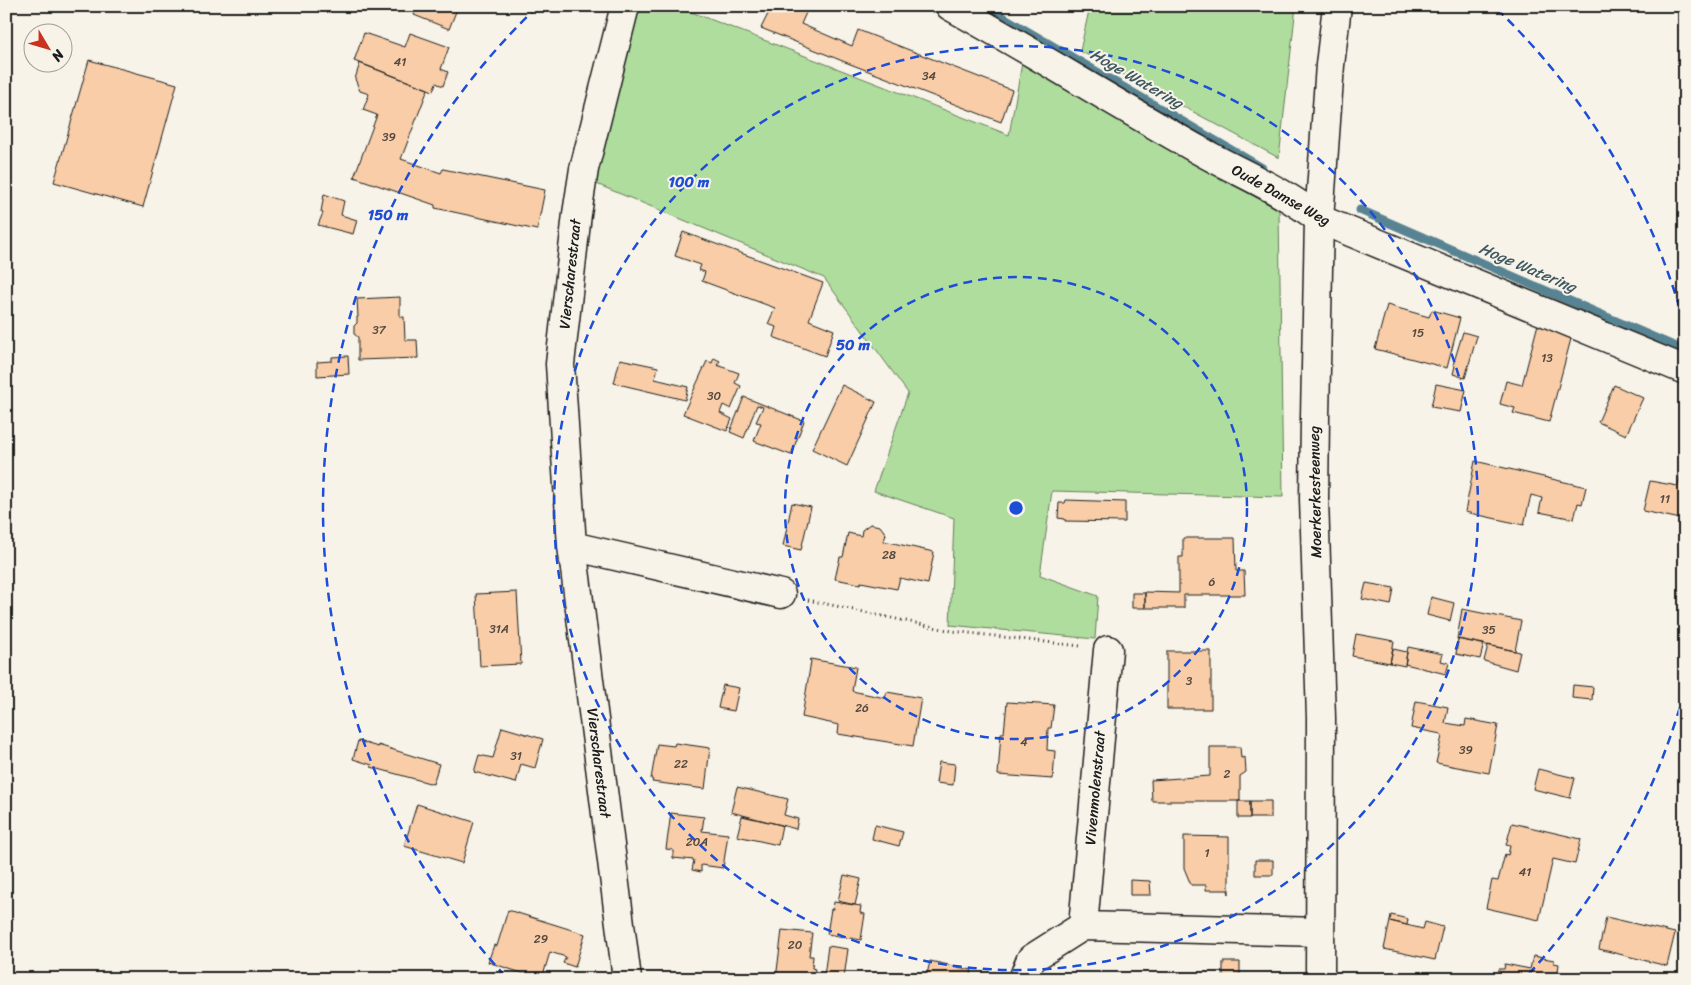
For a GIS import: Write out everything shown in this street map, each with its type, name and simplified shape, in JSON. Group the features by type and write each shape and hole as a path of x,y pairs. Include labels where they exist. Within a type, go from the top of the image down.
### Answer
{"street":[{"name":"Vierscharestraat","path":"625,6 584,169 560,364 572,546 627,979"},
{"name":"Oude Damse Weg","path":"950,6 1204,152 1300,203 1319,218 1685,370"},
{"name":"Moerkerkesteenweg","path":"1320,979 1321,718 1314,499 1319,218 1330,65 1337,6"},
{"path":"572,546 781,594"},
{"name":"Vivenmolenstraat","path":"1083,926 1108,650"},
{"path":"1023,979 1031,959 1083,926 1319,932"}],"path":[{"path":"781,594 952,631 1108,650"}],"green space":[{"path":"637,6 676,6 1009,135 1022,63 1133,129 1279,210 1283,497 1052,491 1040,575 1098,596 1095,639 950,625 954,518 874,491 908,393 824,278 594,183"},
{"path":"1090,6 1296,6 1279,158 1080,51"}],"building":[{"path":"417,6 449,6 457,9 449,29 414,15"},
{"path":"772,6 809,6 801,24 852,46 858,30 1012,90 1001,122 761,28"},
{"path":"364,33 405,47 410,33 449,47 441,69 448,72 443,86 436,83 433,91 354,61"},
{"path":"89,60 177,84 143,207 54,182"},
{"path":"360,63 428,89 401,159 441,173 443,169 545,190 537,230 435,208 435,205 354,177 377,115 363,110 369,94 360,91 355,79"},
{"path":"324,194 344,201 341,215 357,220 353,234 318,225 323,213 321,212"},
{"path":"683,232 823,283 809,320 834,330 825,356 773,337 776,327 768,324 775,308 702,281 705,272 699,270 701,265 675,256"},
{"path":"400,297 400,317 404,317 405,340 417,340 418,358 358,360 358,337 354,334 354,326 357,323 358,317 357,299"},
{"path":"1387,305 1429,317 1432,310 1460,318 1447,368 1375,349"},
{"path":"1538,324 1572,335 1549,422 1513,413 1515,408 1500,404 1506,381 1522,385"},
{"path":"1463,332 1477,336 1465,378 1453,374 1455,366 1453,365"},
{"path":"348,356 349,374 317,376 317,362 332,361 332,357"},
{"path":"714,358 720,361 717,365 739,373 735,383 741,386 731,409 723,405 720,413 732,419 727,431 683,414 707,361 712,363"},
{"path":"620,359 658,367 655,379 688,387 685,400 614,383"},
{"path":"1436,384 1466,390 1461,412 1431,407"},
{"path":"842,385 876,402 847,466 812,449"},
{"path":"1614,385 1643,398 1626,435 1598,422"},
{"path":"744,397 804,421 791,455 754,441 761,423 756,422 763,407 757,405 744,438 730,432"},
{"path":"1685,455 1685,520 1643,511 1650,481 1678,486"},
{"path":"1475,461 1586,487 1582,504 1578,503 1574,519 1539,512 1542,498 1531,495 1524,525 1465,512"},
{"path":"1066,500 1125,502 1125,522 1065,521 1065,519 1058,518 1059,503 1065,503"},
{"path":"792,503 811,507 801,550 783,546"},
{"path":"870,524 880,526 886,534 884,541 934,552 928,584 900,578 897,589 835,579 840,557 843,557 848,533 861,536 862,530"},
{"path":"1183,538 1235,538 1236,571 1244,571 1245,595 1184,595 1184,608 1145,608 1145,592 1179,593 1179,557 1183,557"},
{"path":"1366,583 1394,588 1391,605 1362,599"},
{"path":"517,592 521,664 480,666 476,594"},
{"path":"1132,593 1145,593 1145,608 1132,608"},
{"path":"1431,597 1454,603 1450,621 1427,615"},
{"path":"1462,609 1521,621 1515,651 1457,639"},
{"path":"1356,634 1394,641 1390,663 1352,656"},
{"path":"1458,639 1484,644 1480,659 1456,654"},
{"path":"1488,645 1520,652 1516,670 1484,661"},
{"path":"1408,647 1443,654 1441,661 1449,663 1446,674 1405,664"},
{"path":"1393,649 1407,652 1405,666 1390,663"},
{"path":"1167,651 1211,651 1211,709 1167,709"},
{"path":"810,659 856,667 852,691 885,698 887,692 921,698 913,746 838,734 839,725 802,717"},
{"path":"723,685 739,688 734,711 718,708"},
{"path":"1573,685 1593,687 1592,700 1572,698"},
{"path":"1416,701 1448,707 1445,723 1465,726 1466,719 1498,725 1489,773 1436,763 1442,736 1441,734 1411,728"},
{"path":"1007,702 1054,705 1051,728 1048,728 1047,750 1055,751 1053,779 998,775 1001,733 1004,733"},
{"path":"502,727 543,739 535,768 521,764 516,783 474,772 479,755 493,758"},
{"path":"358,741 378,747 378,745 439,764 433,784 371,767 372,765 353,759"},
{"path":"675,743 710,748 705,789 652,782 657,744 674,746"},
{"path":"1210,747 1240,747 1241,758 1245,757 1246,772 1240,776 1240,801 1152,801 1151,780 1210,776"},
{"path":"939,762 955,764 953,785 936,783"},
{"path":"1538,769 1575,778 1570,798 1533,789"},
{"path":"737,787 788,799 784,815 798,819 796,829 731,812"},
{"path":"1238,801 1250,801 1250,818 1238,818"},
{"path":"1250,801 1271,801 1271,818 1250,818"},
{"path":"417,804 474,822 462,863 404,846"},
{"path":"671,813 704,817 702,831 728,834 723,868 701,865 701,872 692,870 694,860 673,858 673,850 666,849"},
{"path":"742,816 782,825 778,845 737,836"},
{"path":"1512,823 1581,839 1575,864 1553,859 1539,920 1486,908 1492,880 1498,881 1505,854 1508,855 1510,846 1506,845"},
{"path":"875,825 903,832 899,846 872,839"},
{"path":"1184,836 1229,837 1229,894 1228,890 1206,890 1206,885 1191,885 1184,868"},
{"path":"1255,860 1273,860 1273,875 1255,875"},
{"path":"844,875 861,879 855,905 838,901"},
{"path":"1130,880 1150,881 1151,895 1130,895"},
{"path":"834,902 861,906 860,913 865,914 861,940 827,934"},
{"path":"508,910 585,934 575,967 563,963 566,957 550,952 542,979 527,979 528,975 488,962 494,945 497,946"},
{"path":"1391,915 1408,919 1407,925 1390,921"},
{"path":"1606,917 1675,933 1667,966 1599,949"},
{"path":"1390,921 1423,929 1425,922 1443,927 1435,960 1384,949"},
{"path":"782,930 812,933 809,956 813,956 812,968 815,969 813,979 776,979"},
{"path":"828,946 848,949 844,978 824,976"},
{"path":"1533,956 1554,960 1554,963 1559,964 1557,979 1497,979 1499,969 1504,969 1505,964 1530,969"},
{"path":"930,961 972,970 970,979 926,979"},
{"path":"1223,962 1240,962 1240,979 1223,979"}],"waterway":[{"name":"Hoge Watering","path":"984,6 1262,168"},
{"name":"Hoge Watering","path":"1360,210 1685,351"}]}
